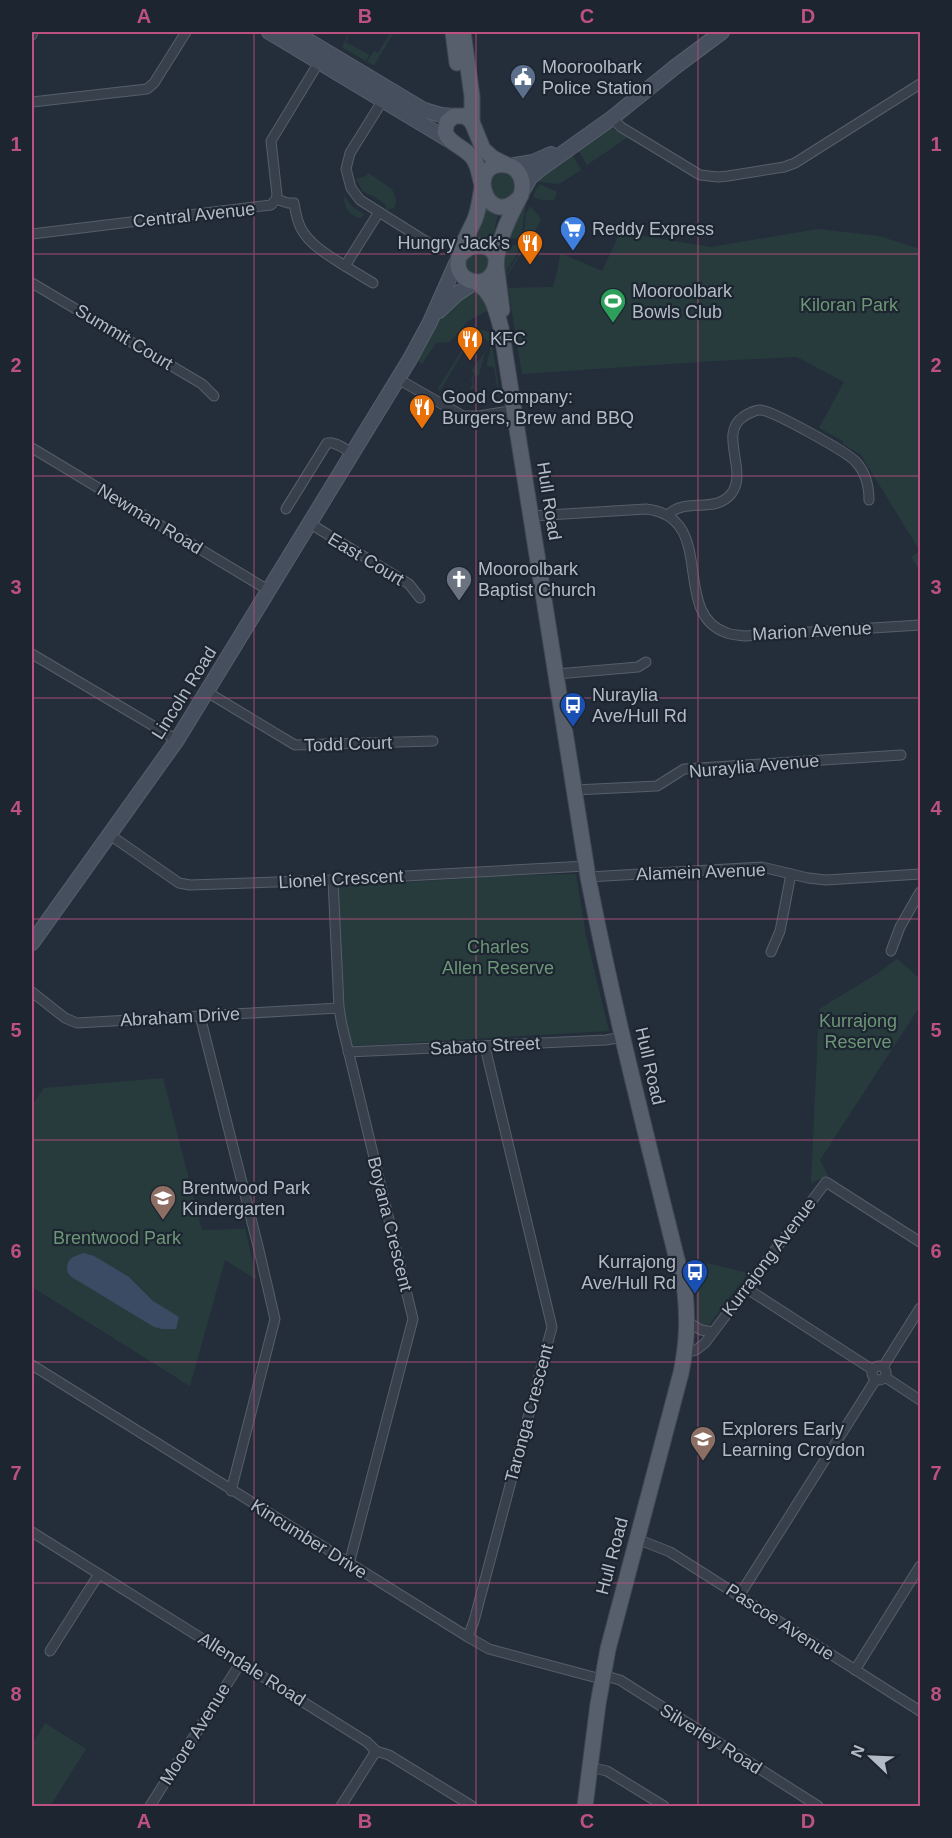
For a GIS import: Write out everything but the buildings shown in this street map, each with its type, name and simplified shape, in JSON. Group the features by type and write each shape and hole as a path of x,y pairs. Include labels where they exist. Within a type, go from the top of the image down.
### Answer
{"main road":[{"path":"269,32 322,56 424,110 441,115 465,116 473,124"},
{"path":"294,32 322,56 383,100 468,152 474,159 487,199 499,206 509,205 521,194 533,175 569,144 675,67 706,37 722,32"},
{"path":"453,32 473,124 483,149 493,158 517,171 523,186 521,194"},
{"path":"463,32 466,87 455,115 448,120 446,134 453,142 460,144 472,135 473,124"},
{"path":"458,258 470,247 481,245 490,250 496,263 494,272 489,278 475,282 466,279 458,269 458,258 477,212 484,177 490,170 498,166 525,165 540,160 569,144"},
{"name":"Hull Road","path":"501,328 502,309 496,263 501,236 521,194"},
{"name":"Lincoln Road","path":"32,942 177,740 207,692 398,379 430,322 458,258"},
{"name":"Hull Road","path":"475,282 487,291 493,300 501,328 587,871 622,1036 685,1292 688,1322 685,1353 602,1677 585,1806"},
{"name":"Lincoln Road","path":"430,322 449,300 475,282"}],"street":[{"path":"32,102 147,89 154,83 186,32"},
{"name":"Central Avenue","path":"32,234 268,206 276,199 277,190 271,141 322,56"},
{"path":"610,115 621,127 693,172 708,176 728,176 784,167 795,163 921,84"},
{"path":"383,100 350,153 346,169 352,189 360,200 430,244"},
{"path":"276,199 294,203 298,221 307,237 323,251 373,283"},
{"path":"345,266 379,212"},
{"name":"Summit Court","path":"32,283 202,384 214,396"},
{"path":"398,379 463,416 479,416 514,410"},
{"path":"532,516 646,509 657,510 668,515 675,508 720,503 731,495 738,476 733,441 735,428 743,416 759,410 774,414 849,455 862,470 869,488 869,500"},
{"path":"286,509 327,443 338,445 352,453"},
{"name":"Newman Road","path":"32,448 268,590"},
{"name":"Marion Avenue","path":"668,515 681,528 688,540 697,598 702,611 714,626 726,633 745,636 921,625"},
{"name":"East Court","path":"309,523 409,584 420,598"},
{"path":"32,654 177,740"},
{"path":"557,674 638,667 646,662"},
{"name":"Todd Court","path":"207,692 295,746 433,741"},
{"name":"Nuraylia Avenue","path":"575,790 657,786 684,769 901,755"},
{"name":"Lionel Crescent","path":"110,835 179,883 190,885 587,871"},
{"name":"Alamein Avenue","path":"587,871 762,867 826,880 920,874"},
{"path":"771,952 780,931 791,874"},
{"path":"920,874 921,887"},
{"name":"Boyana Crescent","path":"333,880 339,1008 413,1319 349,1564"},
{"path":"891,951 900,927 921,892"},
{"name":"Abraham Drive","path":"32,992 65,1018 77,1023 339,1008"},
{"path":"200,1016 275,1319 231,1491"},
{"name":"Sabato Street","path":"348,1052 606,1040 622,1036"},
{"name":"Taronga Crescent","path":"468,1637 552,1326 485,1047"},
{"name":"Kurrajong Avenue","path":"685,1353 696,1350 705,1343 826,1182 921,1242"},
{"path":"746,1288 921,1400"},
{"path":"739,1596 921,1308"},
{"name":"Kurrajong Avenue","path":"688,1322 701,1330 712,1332"},
{"name":"Kincumber Drive","path":"32,1365 231,1491 489,1649 602,1677"},
{"name":"Allendale Road","path":"32,1532 367,1742 376,1751 389,1755 472,1806"},
{"name":"Pascoe Avenue","path":"637,1539 670,1552 921,1711"},
{"path":"855,1670 921,1566"},
{"path":"50,1651 99,1574"},
{"name":"Moore Avenue","path":"150,1806 241,1662"},
{"name":"Silverley Road","path":"602,1677 620,1680 818,1806"},
{"path":"341,1806 376,1751"},
{"path":"590,1767 607,1771 664,1806"}],"green space":[{"path":"391,32 394,32 374,65 367,62 374,51 378,53"},
{"path":"348,35 346,42 369,55 366,61 342,47"},
{"path":"610,127 628,137 587,165 578,150"},
{"path":"572,154 581,170 559,184 540,182 536,179"},
{"path":"368,173 392,189 396,200 394,209 386,209 386,205 363,192 356,179"},
{"path":"502,173 511,177 515,186 511,195 502,199 493,195 489,186 493,177"},
{"path":"540,184 557,192 554,200 541,200 533,197"},
{"path":"344,196 352,206 365,215 360,218 350,213"},
{"path":"526,204 521,238 506,239 519,212"},
{"path":"487,206 499,211 491,243 479,238 474,239"},
{"path":"530,206 541,220 533,234 525,237 526,213"},
{"name":"Kiloran Park","path":"624,224 637,235 711,247 818,229 879,236 920,249 920,551 861,455 843,444 843,441 819,428 844,382 797,357 522,374 508,288 553,287 560,253 602,271"},
{"path":"520,244 520,249 504,275 509,306 506,307 502,268 504,254 513,245"},
{"path":"521,251 507,276 508,287 506,275"},
{"path":"485,252 491,263 482,276 470,274 466,264 469,255"},
{"path":"477,290 491,309 468,321 450,342 436,343 422,364 418,361 442,314 469,291"},
{"path":"475,329 490,332 501,402 492,403 492,401 499,400 494,367 487,366 490,344 480,336 470,340 440,391 438,389"},
{"path":"485,352 479,375 473,377 475,388 481,388 470,389 473,383 471,381 474,373 471,371"},
{"path":"920,551 920,571 911,557"},
{"name":"Charles Allen Reserve","path":"576,874 586,936 609,1031 351,1046 343,1006 338,887 496,876"},
{"name":"Kurrajong Reserve","path":"897,959 920,979 920,1006 820,1160 828,1176 811,1183 819,1009"},
{"name":"Brentwood Park","path":"163,1078 202,1230 245,1229 257,1280 225,1260 190,1386 32,1287 32,1105 44,1088"},
{"path":"690,1259 748,1273 708,1326 701,1326 696,1321 696,1290"},
{"path":"45,1723 86,1749 50,1806 32,1806 32,1745"}],"water":[{"path":"84,1253 94,1256 129,1277 153,1301 179,1317 176,1329 154,1327 70,1276 67,1271 69,1261"}],"place":[{"name":"Mooroolbark Police Station","path":"523,100"},
{"name":"Reddy Express","path":"573,252"},
{"name":"Hungry Jack's","path":"530,266"},
{"name":"Mooroolbark Bowls Club","path":"613,324"},
{"name":"KFC","path":"470,362"},
{"name":"Good Company: Burgers, Brew and BBQ","path":"422,430"},
{"name":"Mooroolbark Baptist Church","path":"459,602"},
{"name":"Nuraylia Ave/Hull Rd","path":"573,728"},
{"name":"Brentwood Park Kindergarten","path":"163,1221"},
{"name":"Kurrajong Ave/Hull Rd","path":"695,1295"},
{"name":"Explorers Early Learning Croydon","path":"703,1462"}]}
